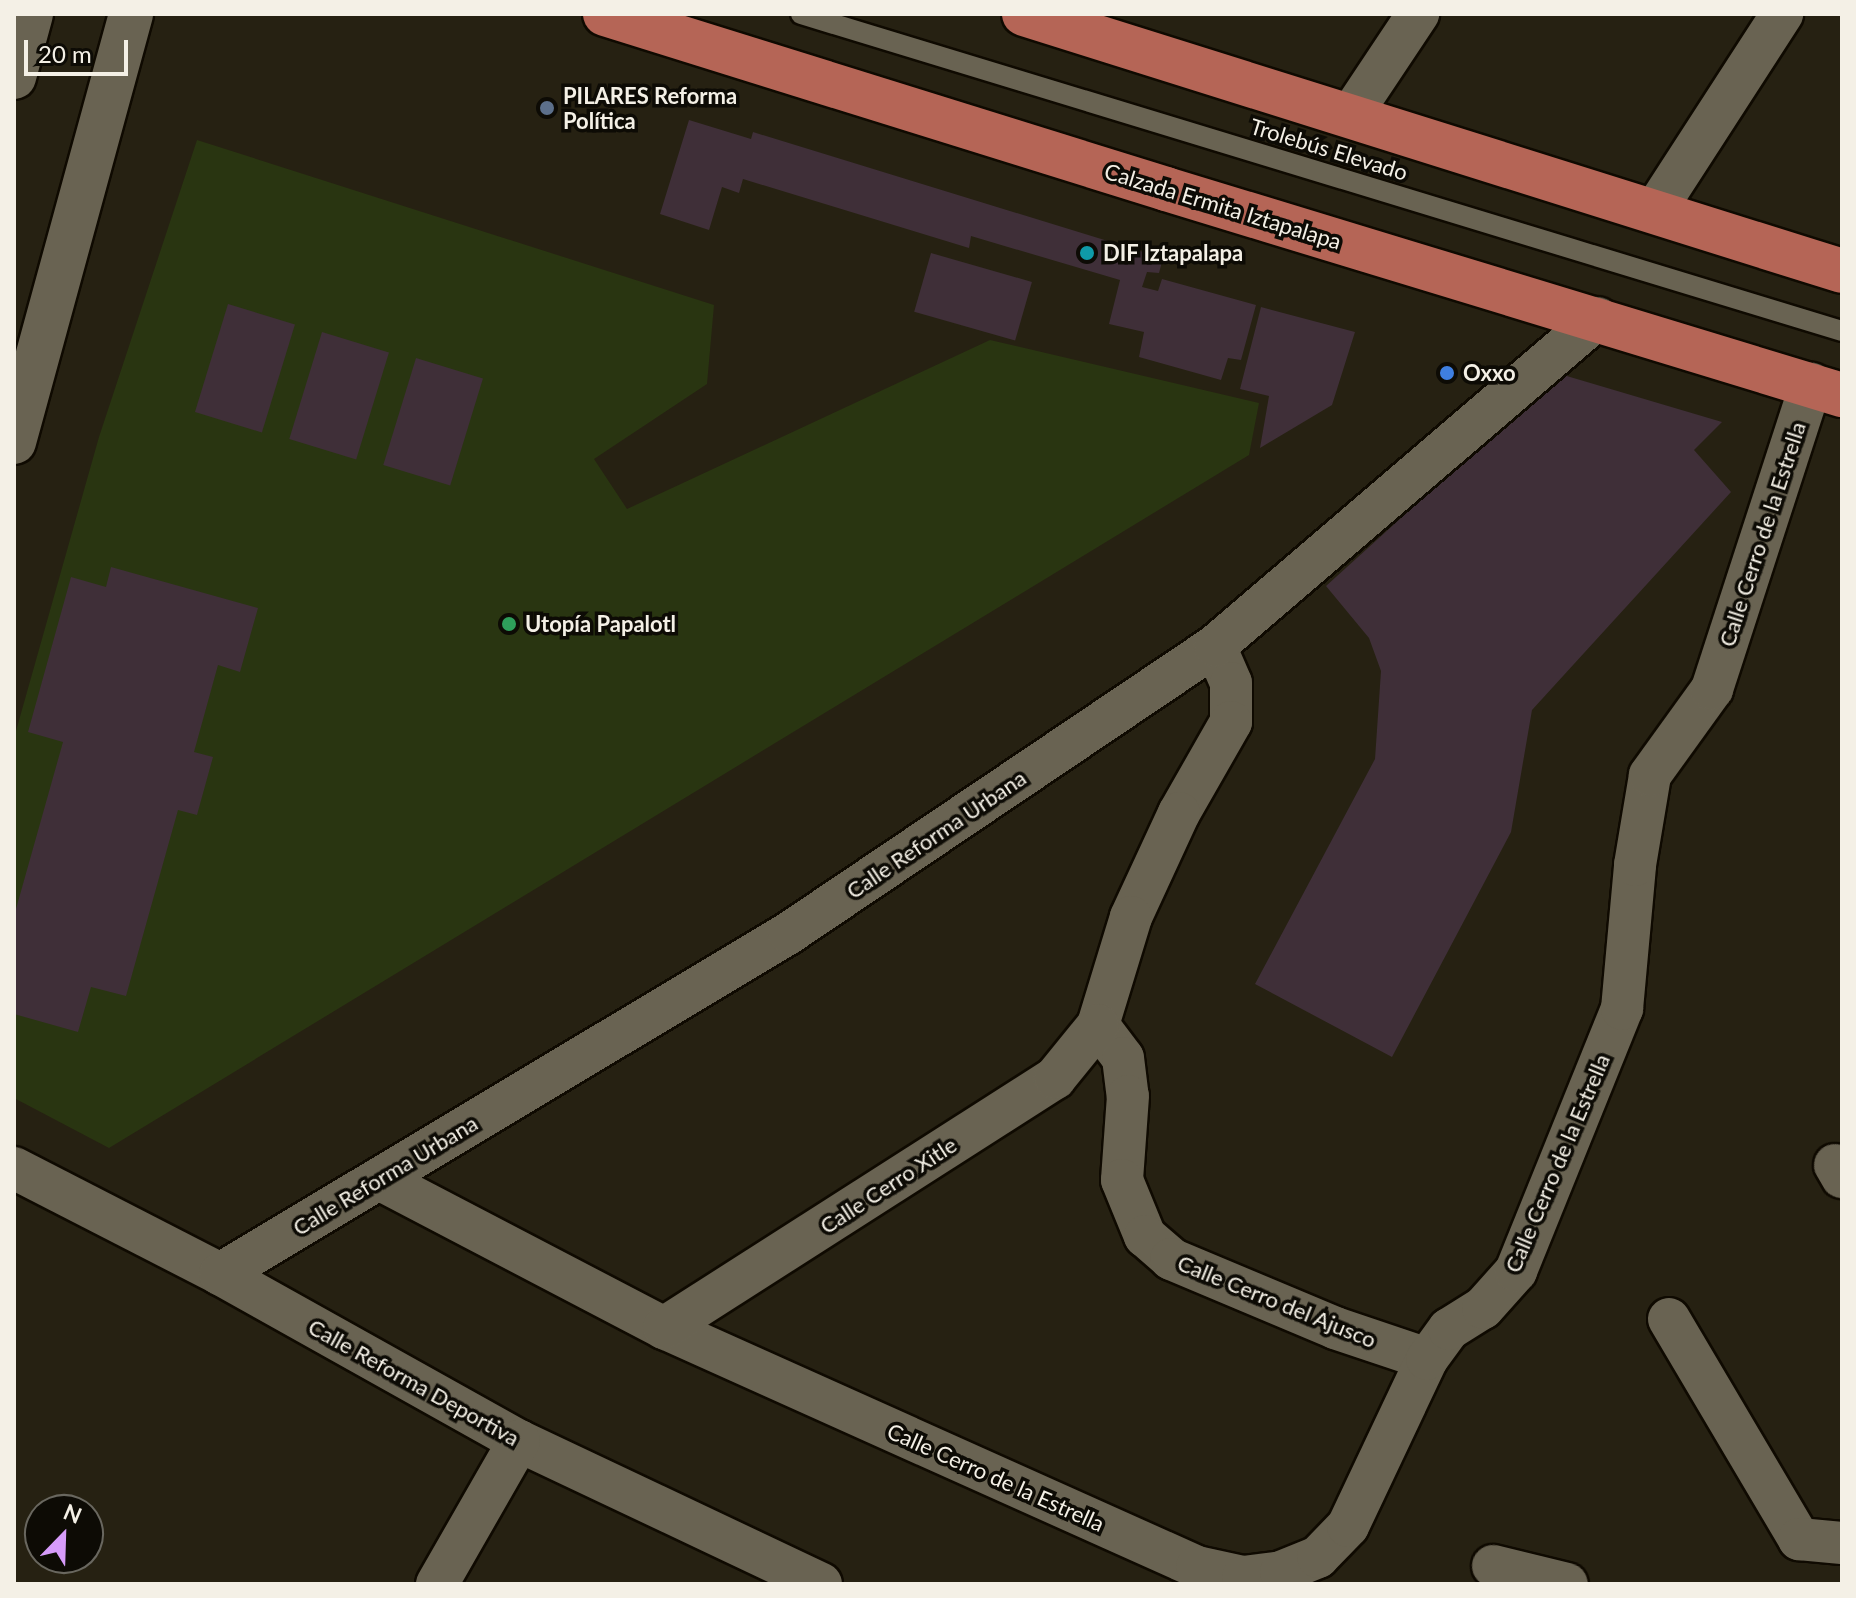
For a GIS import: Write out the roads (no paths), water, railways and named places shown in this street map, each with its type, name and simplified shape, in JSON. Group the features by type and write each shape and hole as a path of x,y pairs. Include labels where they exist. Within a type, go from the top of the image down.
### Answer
{"main road":[{"name":"Calzada Ermita Iztapalapa","path":"605,14 1151,185 1598,318 1826,390"},
{"path":"1045,17 1842,271"}],"street":[{"path":"14,77 31,14"},
{"path":"14,442 131,14"},
{"path":"1350,116 1418,14"},
{"path":"1654,212 1782,14"},
{"name":"Calle Reforma Urbana","path":"220,1274 789,933 1215,646 1598,318"},
{"name":"Calle Cerro de la Estrella","path":"379,1179 664,1328 1197,1567 1243,1577 1281,1572 1318,1557 1348,1526 1427,1359 1449,1329 1483,1308 1516,1271 1622,1009 1635,865 1650,775 1712,689 1826,390"},
{"path":"1098,1025 1131,917 1179,813 1231,722 1231,683 1215,646"},
{"name":"Calle Cerro del Ajusco","path":"1098,1025 1123,1058 1128,1096 1122,1180 1145,1236 1171,1259 1335,1328 1427,1359"},
{"name":"Calle Cerro Xitle","path":"664,1328 1055,1078 1098,1025"},
{"name":"Calle Reforma Deportiva","path":"14,1168 220,1274 519,1441 821,1584"},
{"path":"1669,1319 1799,1539 1842,1543"},
{"path":"437,1584 519,1441"},
{"path":"1493,1566 1567,1584"}],"lane":[{"name":"Trolebús Elevado","path":"801,14 1842,331"}],"place":[{"name":"PILARES Reforma Política","path":"547,108"},
{"name":"DIF Iztapalapa","path":"1087,253"},
{"name":"Oxxo","path":"1447,373"},
{"name":"Utopía Papalotl","path":"509,624"}]}
